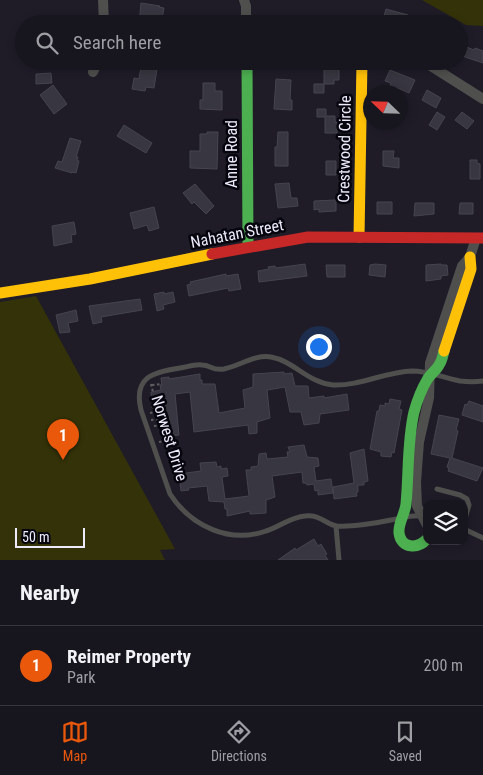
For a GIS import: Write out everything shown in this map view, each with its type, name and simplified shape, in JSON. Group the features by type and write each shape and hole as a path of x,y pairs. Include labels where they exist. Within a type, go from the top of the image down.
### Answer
{"street":[{"path":"103,0 104,15"},
{"path":"244,0 246,15"},
{"name":"Anne Road","path":"247,70 248,247"},
{"name":"Crestwood Circle","path":"359,237 362,70"},
{"path":"437,70 483,99"},
{"name":"Nahatan Street","path":"0,293 90,279 248,247 308,237 480,238"},
{"name":"Norwest Drive","path":"423,544 418,547 404,544 399,535 401,518 406,506 408,454 412,426 419,396 431,373 439,366 472,269 470,257 480,238"},
{"name":"Norwest Drive","path":"423,516 417,506 417,469 419,442 429,398 431,373"}],"lane":[{"name":"Norwest Drive","path":"423,520 401,518 382,522 336,526 317,517 306,516 293,518 268,531 249,535 227,534 211,529 190,518 176,503 166,485 139,401 140,390 148,377 161,371 200,365 215,370 261,357 270,357 315,380 327,384 350,384 405,372 431,373 458,380 483,381"},
{"path":"437,489 466,500"},
{"path":"336,526 339,560"},
{"path":"468,531 483,538"}],"path":[{"path":"153,392 152,385 162,384"},
{"path":"155,408 156,412 162,411"},
{"path":"146,424 163,419"},
{"path":"146,424 164,425"},
{"path":"152,443 168,440 168,437"}],"shaded area":[{"path":"422,0 483,0 483,26 468,25 468,15 448,15"},
{"path":"36,296 175,549 160,550 165,560 0,560 0,302"}],"building":[{"path":"141,3 164,8 163,15 140,15"},
{"path":"386,9 408,15 384,15"},
{"path":"468,48 483,51 483,63 468,58"},
{"path":"140,70 157,70 154,88 146,87 145,91 132,89 134,78 139,79"},
{"path":"324,70 339,70 339,80 334,80 334,84 324,84"},
{"path":"390,70 415,80 409,93 408,85 390,85 391,83 385,81"},
{"path":"51,73 52,83 36,84 36,74"},
{"path":"276,79 291,80 290,100 292,100 292,110 274,109"},
{"path":"203,83 215,83 215,91 222,91 222,110 200,109 200,100 203,100"},
{"path":"314,84 324,84 324,93 314,93"},
{"path":"53,85 67,104 54,114 40,95"},
{"path":"427,90 441,98 436,108 422,100"},
{"path":"317,109 326,109 326,116 335,116 337,133 325,133 325,117 317,117"},
{"path":"437,112 445,117 437,130 429,125"},
{"path":"462,112 474,121 467,129 455,120"},
{"path":"124,125 152,143 146,153 117,136"},
{"path":"207,132 218,132 217,169 190,168 190,151 200,151 200,134 207,134"},
{"path":"278,132 288,132 288,166 275,166 275,147 277,147"},
{"path":"70,138 81,141 76,157 78,157 77,160 79,161 76,173 55,168 58,161 62,162"},
{"path":"383,151 394,151 393,158 399,158 399,168 383,166"},
{"path":"470,160 477,160 477,163 480,164 480,179 470,179"},
{"path":"326,161 336,161 336,175 326,175"},
{"path":"289,183 291,198 297,198 298,206 278,208 275,184"},
{"path":"195,184 214,206 206,214 194,202 192,204 183,193"},
{"path":"336,200 336,211 319,212 319,209 314,210 314,201"},
{"path":"377,202 392,202 392,214 377,214"},
{"path":"415,203 434,203 434,214 414,216"},
{"path":"460,203 473,203 473,214 459,214"},
{"path":"154,207 159,228 149,231 147,225 134,229 130,213"},
{"path":"74,222 76,234 71,235 72,242 54,246 52,226"},
{"path":"305,264 307,276 259,282 258,271 269,269 268,267 275,266 276,268"},
{"path":"326,265 345,265 345,277 327,277"},
{"path":"370,265 386,265 385,277 369,275"},
{"path":"426,265 447,265 448,275 441,276 441,279 426,281"},
{"path":"226,274 226,276 238,274 241,289 229,291 228,288 189,296 187,285 191,284 190,282"},
{"path":"164,292 164,294 173,292 175,302 163,305 164,309 157,311 154,294"},
{"path":"140,299 142,310 101,317 102,322 93,324 89,306"},
{"path":"76,310 78,321 68,323 70,332 60,333 56,315"},
{"path":"284,372 284,374 292,373 295,386 308,386 309,398 324,396 324,398 347,394 349,410 320,414 319,423 304,425 301,412 290,412 285,387 267,390 270,418 257,422 257,433 249,434 248,425 194,432 190,392 175,394 179,435 165,437 162,409 156,410 156,408 152,408 151,392 161,390 161,378 169,377 169,379 200,374 202,384 215,384 219,413 245,408 243,390 253,387 253,374"},
{"path":"390,399 401,401 399,409 402,410 394,453 392,452 391,457 381,456 381,452 370,449 377,411 379,411 380,405 385,406 385,403 389,404"},
{"path":"469,401 483,406 483,422 462,415 465,404 467,405"},
{"path":"439,415 459,419 452,458 483,468 477,481 448,471 449,468 447,467 450,458 431,454"},
{"path":"304,445 307,457 318,458 319,466 314,467 316,481 331,479 333,493 318,495 318,490 315,491 314,484 307,485 303,483 302,472 272,476 275,497 266,500 266,513 250,514 250,511 227,516 224,502 209,501 207,486 188,488 189,490 181,491 179,474 201,471 200,463 216,462 217,467 221,466 221,469 227,468 228,476 222,477 225,499 249,496 246,470 251,470 251,467 258,466 259,454 266,453 267,459 288,457 287,452 290,452 288,447"},
{"path":"364,449 368,481 364,482 364,485 358,485 357,496 334,499 333,487 354,483 350,453"},
{"path":"314,539 318,546 321,544 328,560 278,560 295,548 296,550"}],"traffic: fast":[{"path":"247,70 248,247"},
{"path":"423,542 415,546 406,545 400,538 399,529 406,504 409,446 414,412 423,388 440,363 444,351"}],"traffic: slow":[{"path":"359,237 362,70"},
{"path":"0,293 90,279 212,254"},
{"path":"444,351 471,269 470,257"}],"traffic: jam":[{"path":"212,254 308,237 483,238"}],"place":[{"name":"Reimer Property","path":"63,460"}]}
